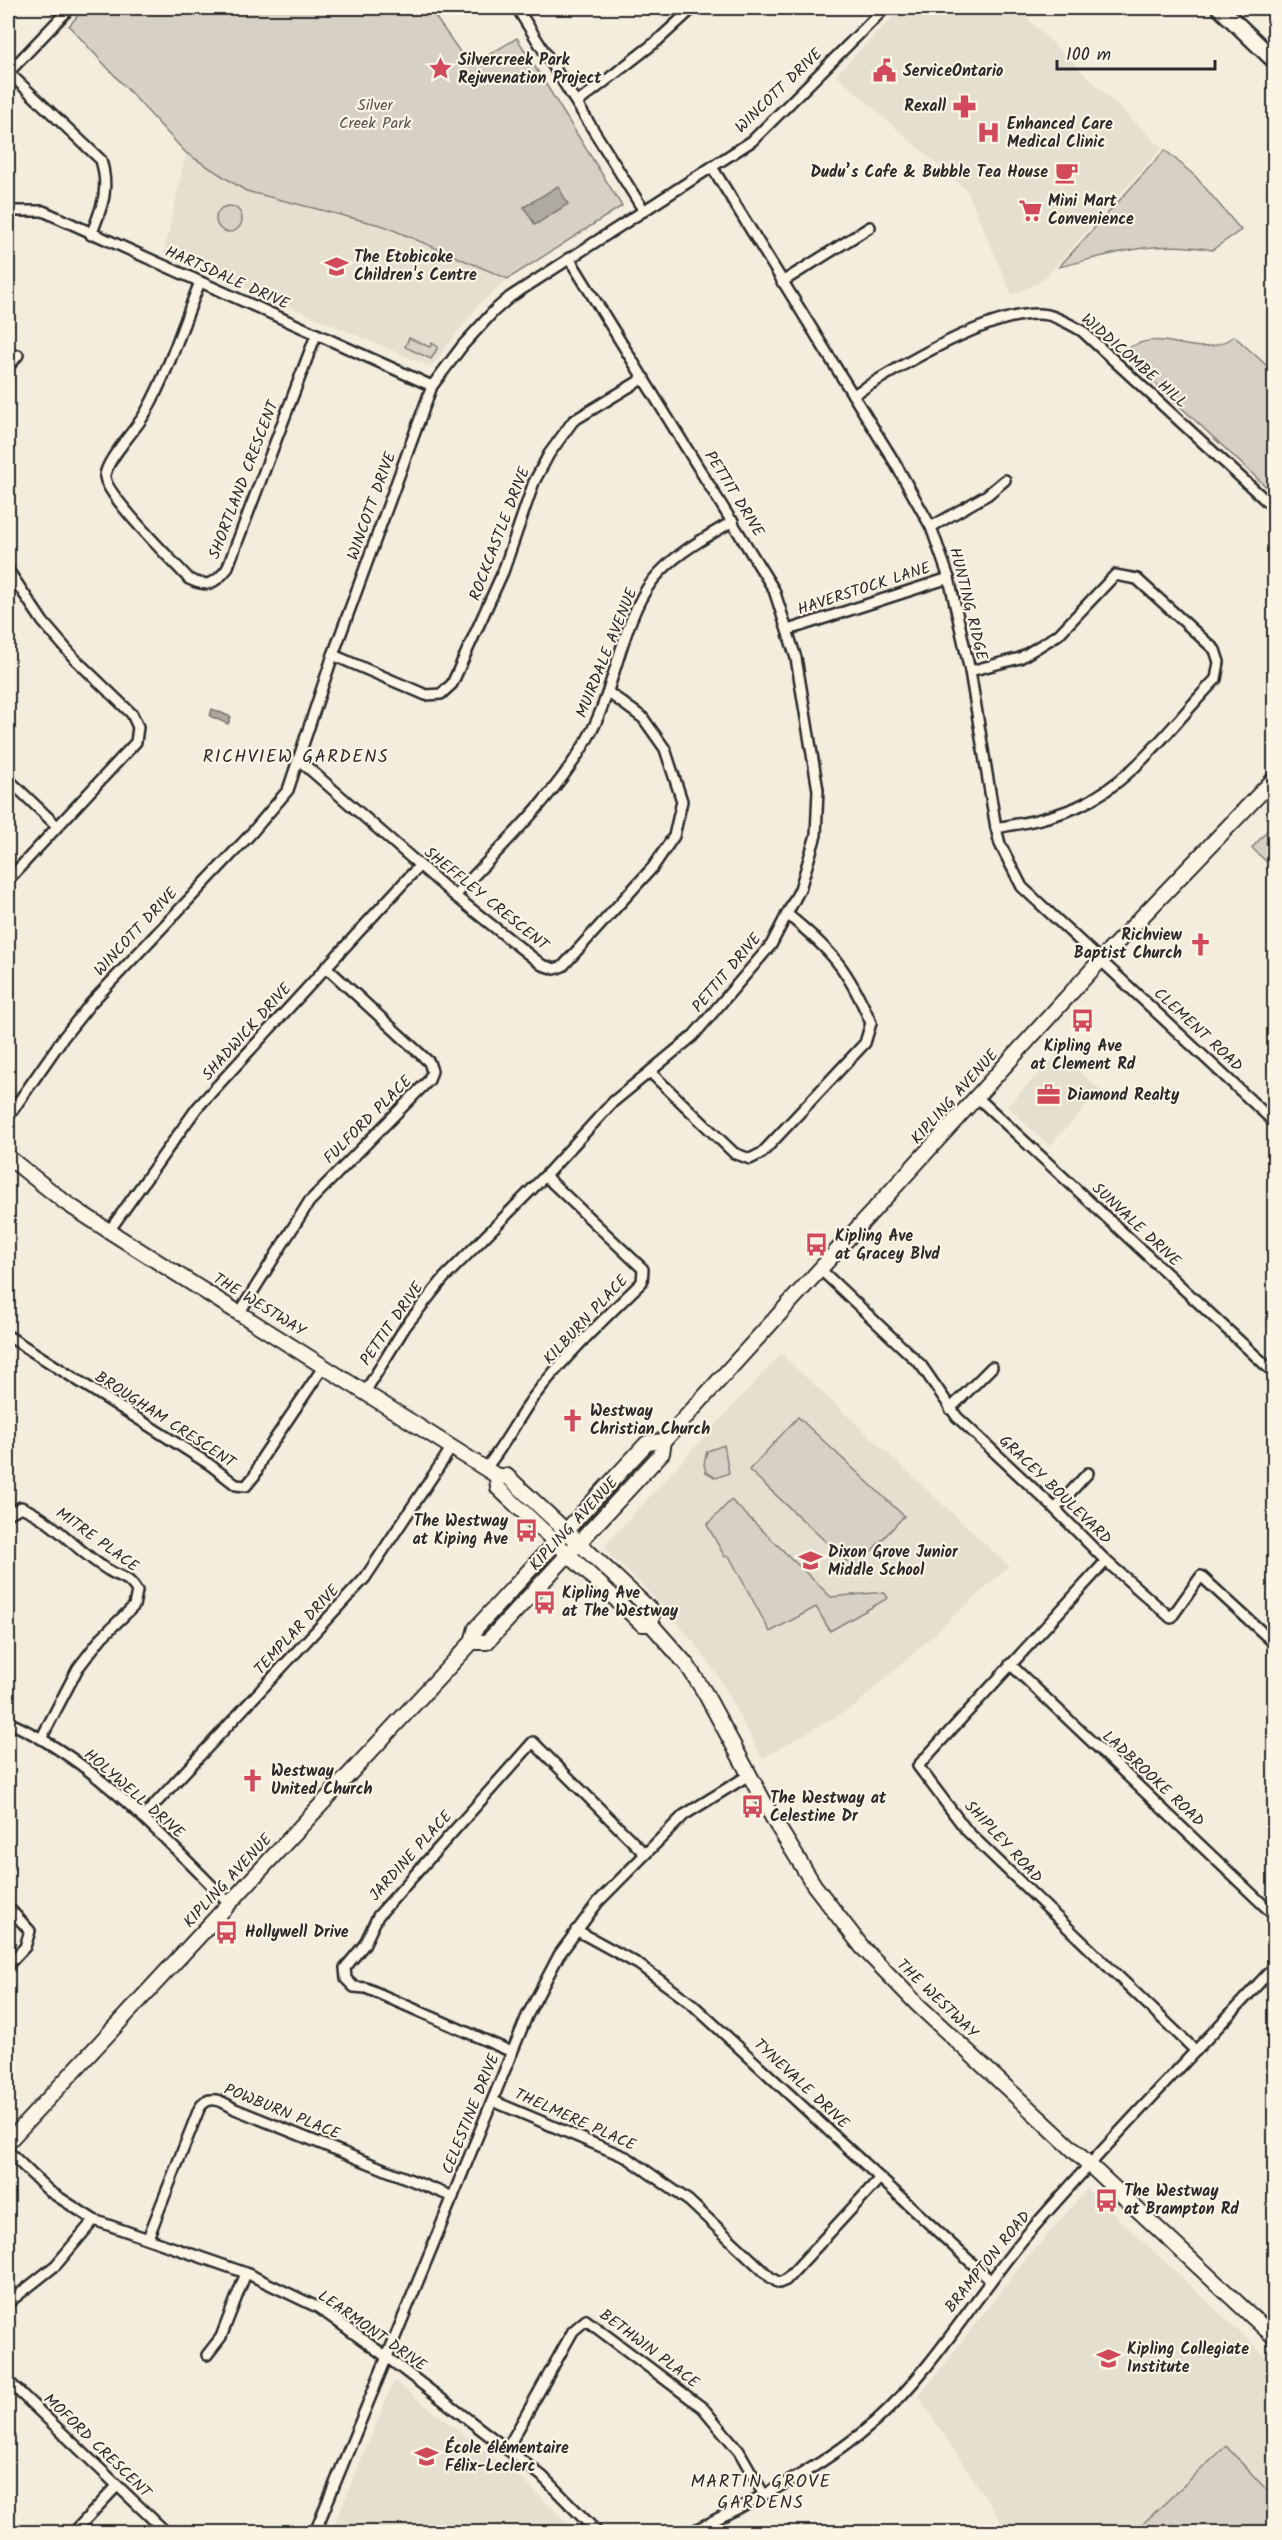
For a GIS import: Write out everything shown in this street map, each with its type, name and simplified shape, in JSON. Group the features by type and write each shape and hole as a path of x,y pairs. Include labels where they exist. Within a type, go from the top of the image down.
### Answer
{"main road":[{"path":"1220,8 1275,60"},
{"name":"KIPLING AVENUE","path":"472,1642 487,1642 662,1454 664,1441 820,1269 978,1098 1100,961 1275,779"},
{"name":"THE WESTWAY","path":"8,1157 66,1203 109,1231 491,1472 507,1476 567,1529 654,1612 651,1624"},
{"name":"KIPLING AVENUE","path":"8,2142 472,1642 476,1628 647,1443 664,1441"},
{"name":"THE WESTWAY","path":"491,1472 498,1488 554,1543 642,1624 651,1624"},
{"name":"THE WESTWAY","path":"651,1624 695,1677 804,1870 862,1947 918,2005 1275,2337"}],"street":[{"path":"70,8 8,73 101,160 107,179 103,206 91,235"},
{"path":"517,8 644,211"},
{"path":"577,103 657,41 693,8"},
{"name":"WINCOTT DRIVE","path":"8,1117 63,1038 91,1003 279,804 294,780 333,655 432,386 462,345 494,311 569,258 752,141 885,8"},
{"name":"HUNTING RIDGE","path":"712,167 853,395 931,527 949,578 970,671 996,828 1010,866 1022,887 1100,961"},
{"name":"HARTSDALE DRIVE","path":"8,211 43,211 91,235 432,386"},
{"path":"782,282 870,227"},
{"name":"PETTIT DRIVE","path":"364,1392 405,1327 444,1278 545,1176 613,1102 693,1036 771,945 800,889 816,835 819,790 796,658 774,590 569,258"},
{"name":"SHORTLAND CRESCENT","path":"200,282 147,411 109,465 105,476 109,489 119,502 189,579 202,585 216,583 227,569 316,335"},
{"name":"WIDDICOMBE HILL","path":"853,395 921,353 946,342 1006,319 1047,315 1082,331 1275,508"},
{"path":"8,367 18,356"},
{"name":"ROCKCASTLE DRIVE","path":"333,655 426,695 441,694 452,684 503,572 534,482 549,454 573,421 644,378"},
{"path":"931,527 987,495 1005,480"},
{"name":"MUIRDALE AVENUE","path":"455,896 561,779 589,736 609,693 634,615 652,581 679,555 733,521"},
{"path":"8,570 43,622 75,659 132,714 138,727 136,742 8,880"},
{"path":"970,671 1020,658 1059,634 1115,575 1137,579 1215,650 1219,662 1216,679 1138,762 1105,791 1078,806 1045,818 996,828"},
{"name":"HAVERSTOCK LANE","path":"788,630 949,578"},
{"name":"SHEFFLEY CRESCENT","path":"299,760 455,896 542,965 555,969 563,966 653,867 674,836 682,801 665,749 643,718 609,693"},
{"path":"8,778 57,826"},
{"name":"SHADWICK DRIVE","path":"109,1231 198,1108 420,865"},
{"path":"650,1072 734,1153 750,1159 762,1152 865,1043 871,1023 845,969 825,945 787,914"},
{"name":"CLEMENT ROAD","path":"1100,961 1275,1122"},
{"name":"FULFORD PLACE","path":"240,1312 309,1202 429,1080 432,1071 429,1062 326,967"},
{"name":"SUNVALE DRIVE","path":"978,1098 1275,1373"},
{"name":"KILBURN PLACE","path":"491,1472 500,1450 533,1398 589,1335 642,1282 643,1269 545,1176"},
{"name":"GRACEY BOULEVARD","path":"820,1269 921,1365 950,1408 1106,1561 1171,1618 1201,1576 1275,1643"},
{"name":"BROUGHAM CRESCENT","path":"8,1336 209,1464 236,1485 246,1486 255,1475 262,1458 324,1366"},
{"path":"950,1408 992,1367"},
{"name":"TEMPLAR DRIVE","path":"143,1817 365,1578 452,1447"},
{"path":"1055,1509 1088,1473"},
{"name":"MITRE PLACE","path":"8,1514 21,1507 36,1513 108,1571 129,1578 137,1591 134,1606 102,1637 78,1668 42,1737"},
{"name":"SHIPLEY ROAD","path":"1106,1561 918,1766 967,1831 1196,2051"},
{"name":"LADBROOKE ROAD","path":"1010,1664 1275,1915"},
{"name":"HOLYWELL DRIVE","path":"8,1722 42,1737 143,1817 230,1903"},
{"name":"JARDINE PLACE","path":"512,2052 366,1988 354,1987 346,1979 345,1968 364,1945 378,1916 533,1742 644,1853"},
{"name":"CELESTINE DRIVE","path":"315,2532 535,1997 576,1930 598,1902 644,1853 684,1815 749,1774"},
{"path":"8,1907 30,1931 25,1947 8,1965"},
{"name":"TYNEVALE DRIVE","path":"576,1930 638,1964 666,1983 714,2022 990,2280"},
{"name":"BRAMPTON ROAD","path":"691,2532 764,2495 834,2455 877,2419 916,2378 990,2280 1090,2165 1275,1968"},
{"name":"POWBURN PLACE","path":"148,2238 199,2109 202,2103 210,2099 221,2101 235,2109 453,2197"},
{"name":"THELMERE PLACE","path":"493,2101 628,2158 689,2201 779,2283 786,2280 880,2178"},
{"name":"LEARMONT DRIVE","path":"8,2151 49,2191 94,2220 246,2273 319,2308 507,2449 557,2490 597,2532"},
{"path":"8,2303 56,2265 94,2220"},
{"path":"207,2355 221,2337 246,2273"},
{"name":"BETHWIN PLACE","path":"507,2449 573,2331 586,2320 703,2408 727,2434 764,2495"},
{"name":"MOFORD CRESCENT","path":"8,2381 166,2532"},
{"path":"74,2532 117,2486"}],"shaded area":[{"path":"901,8 1016,8 1162,148 1042,281 1012,295 967,191 836,75"},
{"name":"The Etobicoke Children's Centre","path":"186,153 246,191 384,226 508,279 480,303 431,367 164,253"},
{"path":"558,186 568,204 535,225 524,207"},
{"path":"212,709 231,717 228,724 210,716"},
{"path":"1059,1053 1101,1091 1049,1146 1007,1106"},
{"name":"Dixon Grove Junior Middle School","path":"781,1354 1009,1566 855,1706 762,1758 718,1676 692,1640 661,1604 611,1556 605,1545"},
{"name":"Kipling Collegiate Institute","path":"1087,2189 1274,2364 1274,2532 1008,2532 919,2397 1021,2265"},
{"name":"École élémentaire Félix-Leclerc","path":"394,2381 523,2480 577,2532 331,2532"}],"green space":[{"name":"Silver Creek Park","path":"84,8 429,8 470,66 517,38 622,206 508,279 384,226 246,191 186,153 69,26"},
{"path":"1165,150 1196,177 1241,230 1212,250 1172,246 1135,249 1059,267"},
{"path":"229,206 238,210 242,219 238,228 229,232 220,228 216,219 220,210"},
{"path":"1234,336 1274,372 1274,494 1122,352 1137,344 1152,341 1205,347 1219,344"},
{"path":"409,338 430,347 432,343 438,347 431,359 405,347"},
{"path":"1274,823 1274,869 1252,848"},
{"path":"798,1417 904,1516 855,1569 749,1470"},
{"path":"724,1445 729,1473 716,1478 706,1472 704,1464 707,1451"},
{"path":"731,1500 831,1597 884,1592 888,1598 830,1631 816,1607 770,1632 729,1556 725,1557 707,1525"},
{"path":"1226,2446 1274,2498 1274,2529 1271,2532 1134,2532"}],"place":[{"name":"Silvercreek Park Rejuvenation Project","path":"440,69"},
{"name":"ServiceOntario","path":"885,71"},
{"name":"Rexall","path":"964,106"},
{"name":"Enhanced Care Medical Clinic","path":"989,133"},
{"name":"Dudu’s Cafe & Bubble Tea House","path":"1066,172"},
{"name":"Mini Mart Convenience","path":"1030,210"},
{"name":"The Etobicoke Children's Centre","path":"336,266"},
{"name":"Richview Baptist Church","path":"1200,944"},
{"name":"Kipling Ave at Clement Rd","path":"1083,1021"},
{"name":"Diamond Realty","path":"1049,1095"},
{"name":"Kipling Ave at Gracey Blvd","path":"817,1245"},
{"name":"Westway Christian Church","path":"572,1420"},
{"name":"The Westway at Kiping Ave","path":"526,1530"},
{"name":"Dixon Grove Junior Middle School","path":"810,1561"},
{"name":"Kipling Ave at The Westway","path":"544,1602"},
{"name":"Westway United Church","path":"253,1780"},
{"name":"The Westway at Celestine Dr","path":"752,1807"},
{"name":"Hollywell Drive","path":"227,1932"},
{"name":"The Westway at Brampton Rd","path":"1106,2200"},
{"name":"Kipling Collegiate Institute","path":"1109,2358"},
{"name":"École élémentaire Félix-Leclerc","path":"427,2457"}],"district":[{"name":"RICHVIEW GARDENS","path":"296,757"},
{"name":"MARTIN GROVE GARDENS","path":"761,2492"}]}
